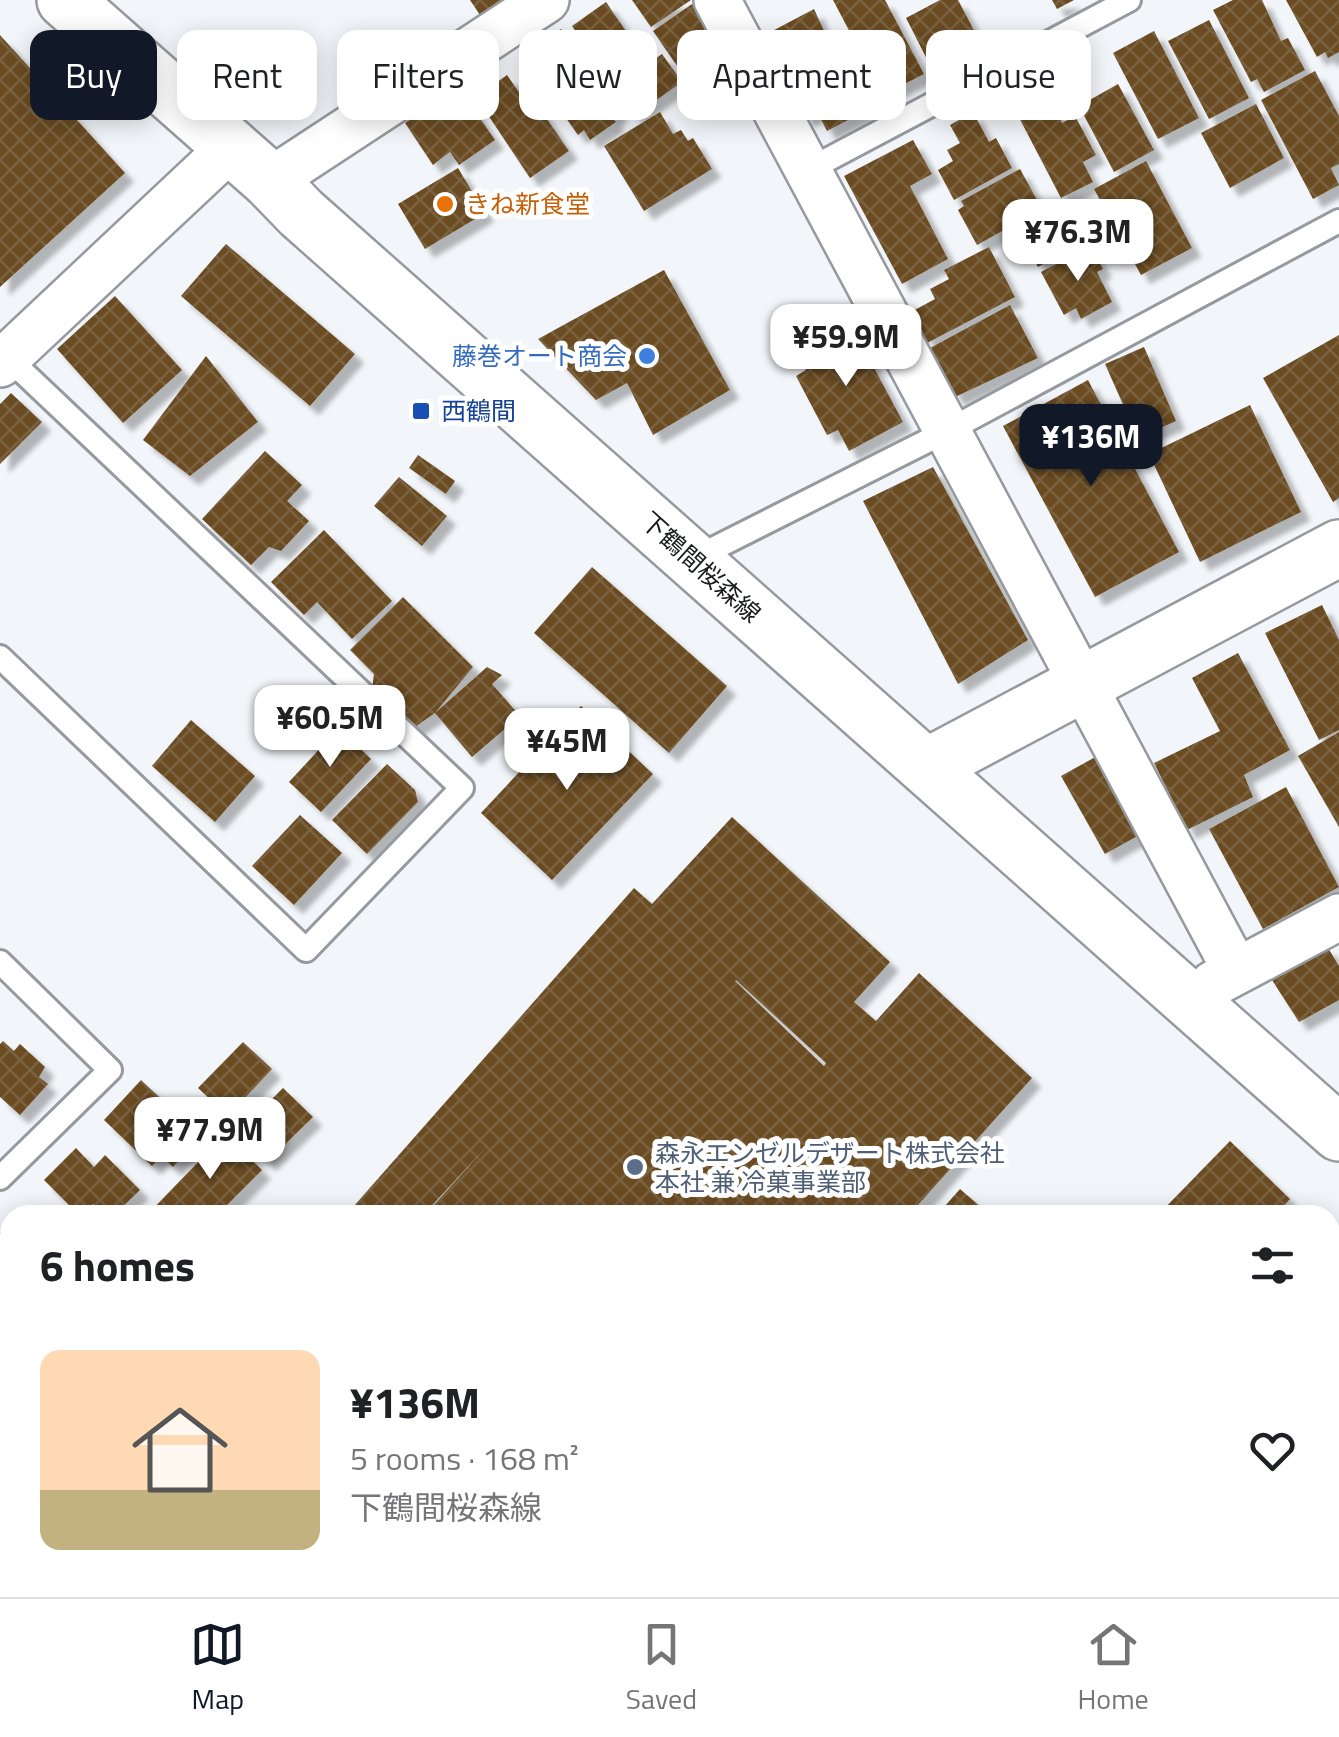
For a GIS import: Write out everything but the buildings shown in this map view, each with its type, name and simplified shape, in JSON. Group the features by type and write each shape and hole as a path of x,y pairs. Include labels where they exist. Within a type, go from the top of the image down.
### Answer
{"street":[{"name":"下鶴間桜森線","path":"65,0 251,164 301,214 1339,1133"},
{"path":"4,360 251,164 546,0"},
{"path":"717,0 1236,972"},
{"path":"926,767 1339,548"},
{"path":"1187,998 1339,917"}],"lane":[{"path":"808,170 1129,0"},
{"path":"693,559 947,431 1339,221"},
{"path":"0,657 306,950 462,788 4,360"},
{"path":"0,962 110,1070 0,1178"}],"place":[{"name":"きね新食堂","path":"445,204"},
{"name":"藤巻オート商会","path":"647,356"},
{"name":"西鶴間","path":"421,411"},
{"name":"森永エンゼルデザート株式会社 本社 兼 冷菓事業部","path":"635,1167"}]}
